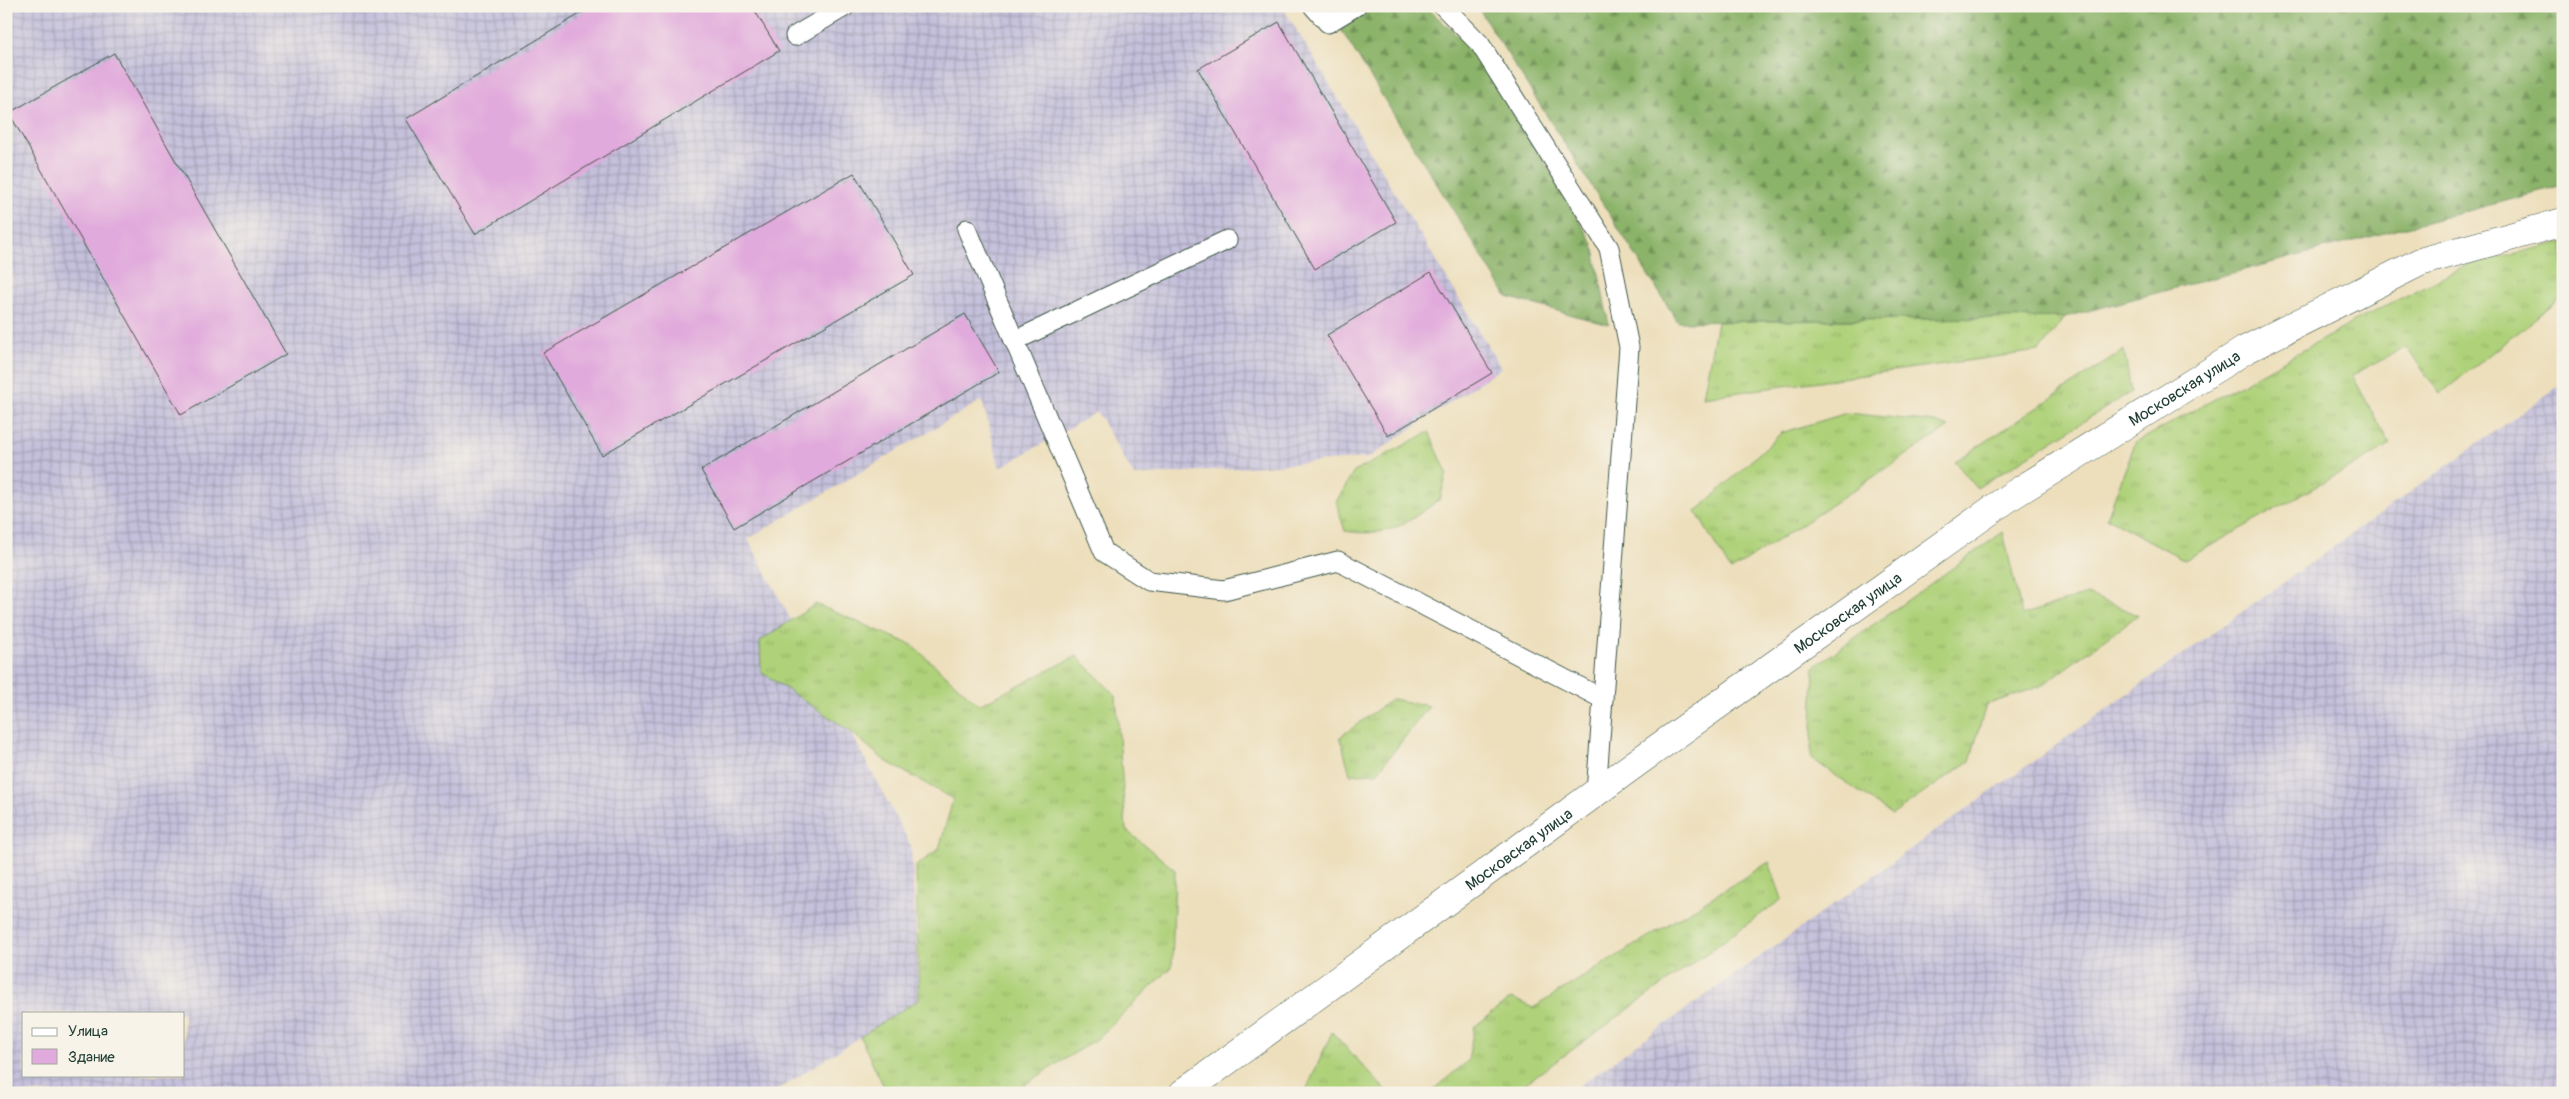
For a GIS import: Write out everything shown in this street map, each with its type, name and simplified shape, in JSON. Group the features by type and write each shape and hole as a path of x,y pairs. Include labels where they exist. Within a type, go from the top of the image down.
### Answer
{"street":[{"name":"Московская улица","path":"1183,1093 1596,793 2011,496 2244,350 2420,262 2563,222"}],"lane":[{"path":"795,36 846,6"},
{"path":"1313,6 1328,23 1356,6"},
{"path":"1444,6 1480,44 1608,248 1629,347 1596,793"},
{"path":"967,229 1104,552 1149,581 1224,590 1338,561 1603,699"},
{"path":"1014,341 1226,240"}],"shaded area":[{"path":"6,6 1282,6 1501,368 1368,458 1134,476 1097,412 1000,468 982,400 748,539 911,846 919,999 773,1093 6,1093"},
{"path":"2563,383 2563,1093 1569,1093"}],"green space":[{"path":"1379,6 1427,8 1483,58 1593,244 1609,325 1507,297 1340,28"},
{"path":"1477,6 2563,6 2563,186 2065,317 1678,322"},
{"path":"2563,242 2563,296 2440,394 2406,347 2352,375 2390,445 2185,560 2107,518 2135,443 2367,315 2470,264"},
{"path":"2065,317 2039,351 1703,397 1717,322"},
{"path":"2124,350 2131,392 1977,488 1955,462"},
{"path":"1847,413 1935,422 1949,427 1731,571 1696,512 1781,433"},
{"path":"1429,432 1447,473 1440,499 1417,516 1386,531 1361,533 1345,531 1336,502 1354,472"},
{"path":"2003,532 2022,615 2087,594 2138,615 2041,686 1986,705 1970,761 1892,815 1811,758 1814,667"},
{"path":"816,604 912,645 979,705 1077,656 1116,696 1126,830 1175,870 1172,967 1098,1038 1013,1092 887,1093 860,1037 919,999 916,866 939,849 953,799 884,760 850,731 761,672 760,641"},
{"path":"1392,699 1429,706 1377,773 1350,774 1340,737"},
{"path":"1769,862 1782,899 1512,1093 1429,1093 1468,1061 1474,1027 1511,998 1533,1008"},
{"path":"1332,1032 1388,1093 1305,1093"}],"building":[{"path":"593,6 752,6 779,51 475,234 406,119"},
{"path":"1279,22 1396,222 1315,269 1198,69"},
{"path":"114,53 286,354 181,415 9,113"},
{"path":"854,173 914,275 602,455 543,353"},
{"path":"1431,272 1492,373 1388,436 1327,335"},
{"path":"965,314 999,372 734,528 701,470"}]}
